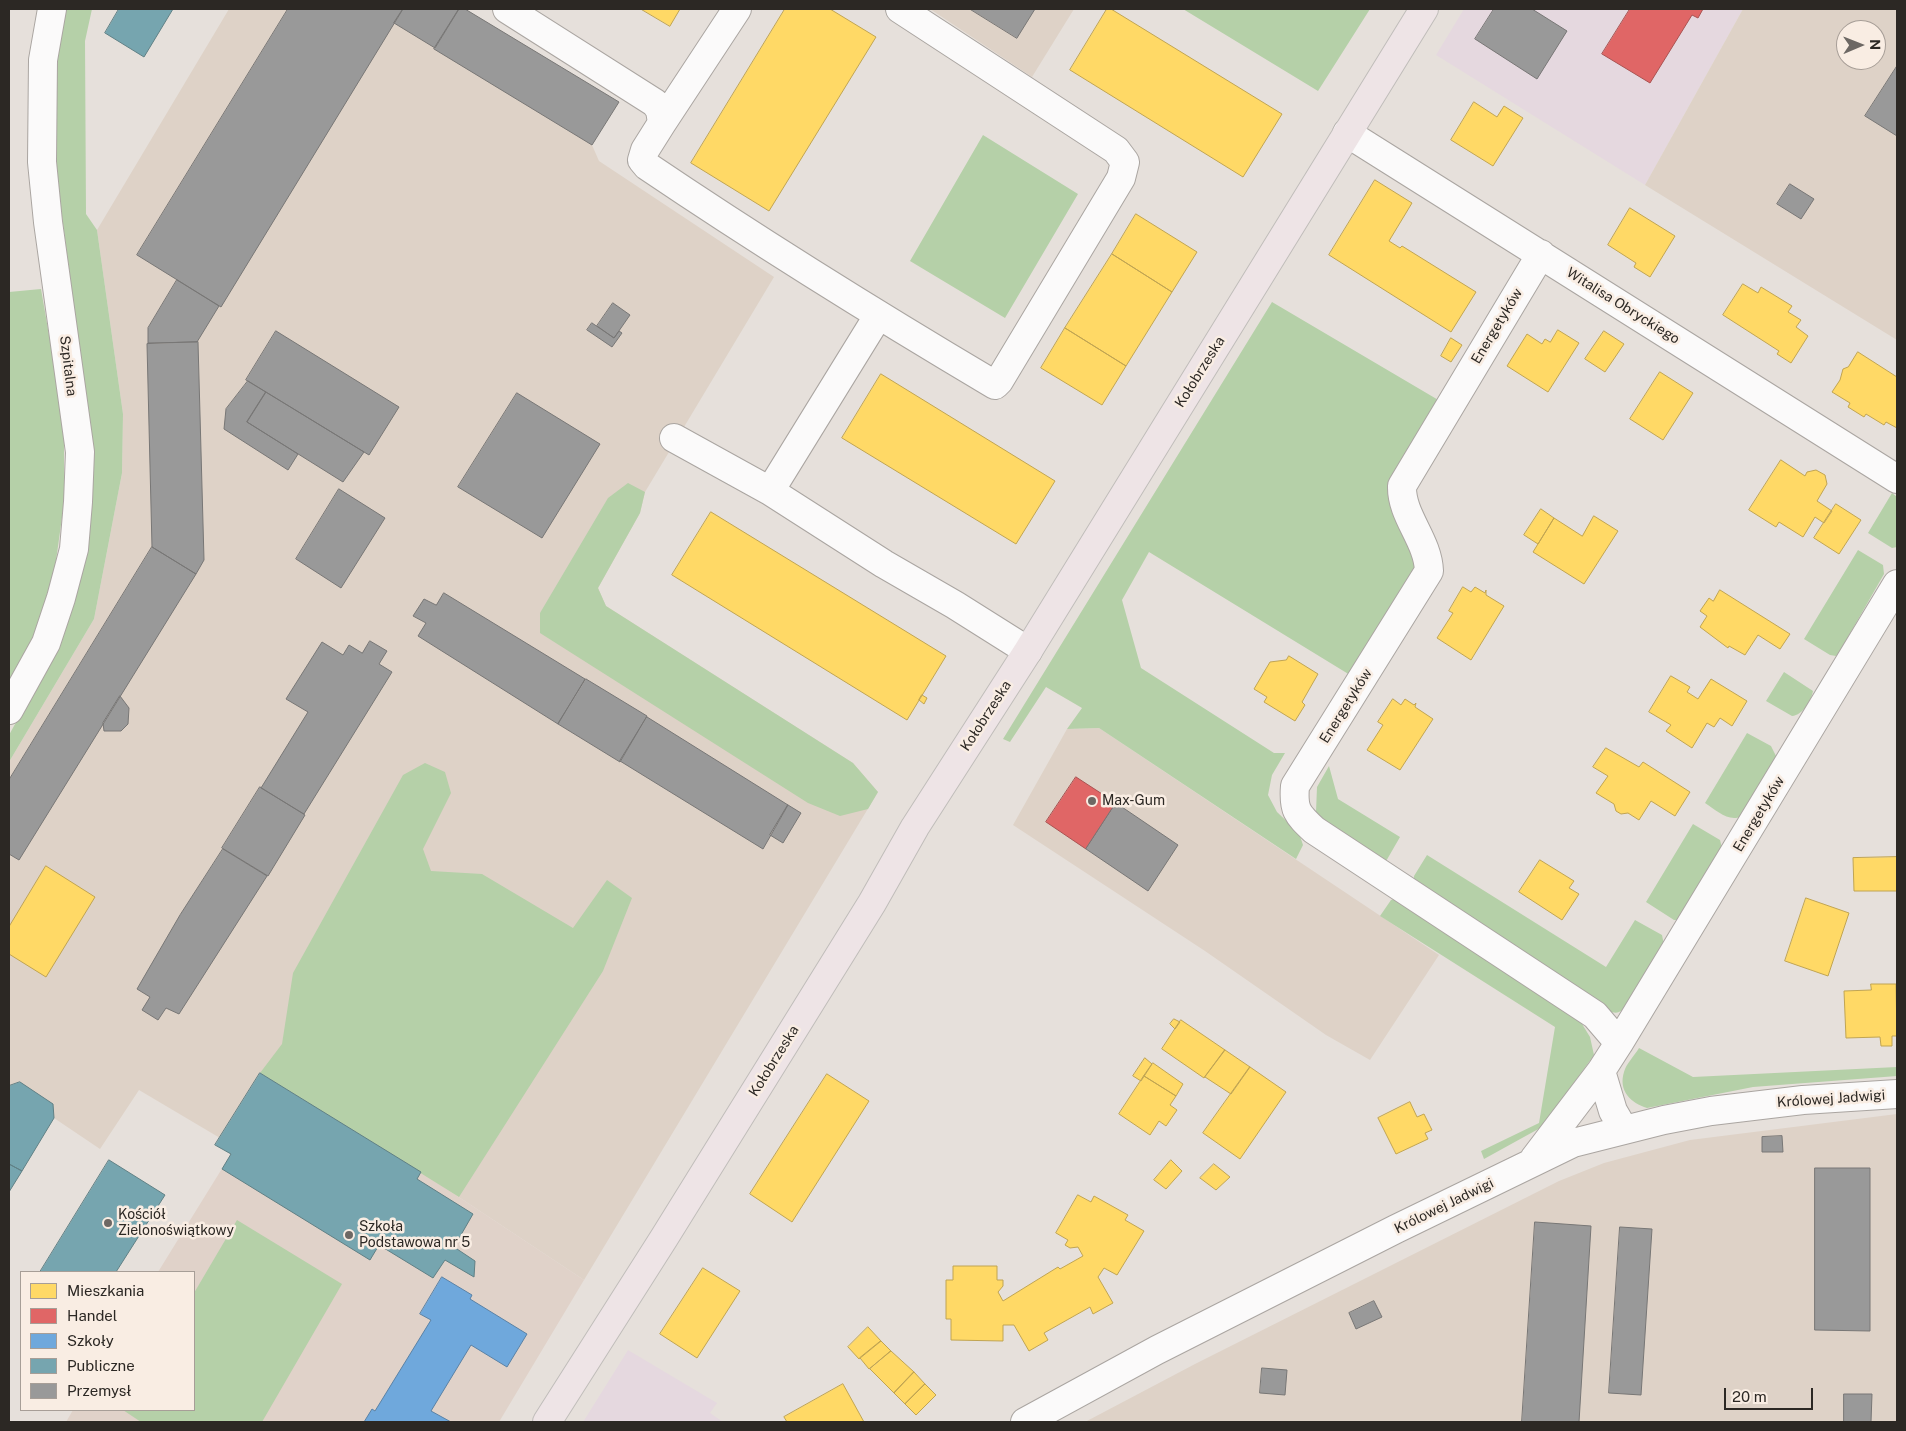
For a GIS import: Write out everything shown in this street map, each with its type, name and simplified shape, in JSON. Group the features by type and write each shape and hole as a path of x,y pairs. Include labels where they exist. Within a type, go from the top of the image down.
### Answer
{"main road":[{"name":"Kołobrzeska","path":"547,1422 872,903 915,827 1028,651 1424,9"}],"street":[{"name":"Szpitalna","path":"9,710 46,643 61,598 74,549 78,502 80,452 48,222 42,162 43,60 52,9"},
{"path":"508,9 655,103 660,110 662,123"},
{"path":"737,9 645,150 642,160 647,166 730,222 878,316 994,384 1003,375 1125,170 1125,162 1116,150 900,9"},
{"name":"Witalisa Obryckiego","path":"1347,133 1897,479"},
{"name":"Energetyków","path":"1541,254 1402,486 1402,498 1428,558 1429,571 1295,786 1293,803 1298,816 1314,830 1595,1015 1619,1043"},
{"path":"770,492 878,316"},
{"path":"674,438 770,492 1028,651"},
{"name":"Energetyków","path":"1529,1164 1601,1071 1619,1043 1897,584"},
{"path":"1601,1071 1613,1111 1624,1130"},
{"name":"Królowej Jadwigi","path":"1025,1422 1157,1350 1573,1143 1664,1120 1735,1108 1803,1100 1897,1094"}],"shaded area":[{"path":"229,9 465,9 619,102 592,145 599,161 774,277 645,492 640,513 598,588 606,606 853,763 878,792 584,1280 421,1172 260,1073 220,1138 139,1090 100,1149 54,1118 9,1192 9,762 94,619 122,473 123,414 97,230"},
{"path":"930,9 1074,9 1032,77"},
{"path":"1464,9 1743,9 1645,185 1436,55"},
{"path":"1743,9 1897,9 1897,340 1645,185"},
{"path":"1099,728 1439,955 1370,1060 1326,1035 1205,951 1013,825 1067,729"},
{"name":"Szkoła Podstawowa nr 5","path":"260,1073 421,1172 584,1280 499,1422 66,1422 72,1411 195,1411 195,1271 159,1271 231,1154 215,1145"},
{"path":"1897,1114 1897,1422 1085,1422 1195,1364 1559,1181 1604,1163 1690,1140"},
{"path":"628,1350 717,1403 710,1413 723,1422 583,1422"}],"green space":[{"path":"62,9 92,9 85,41 86,214 97,230 123,414 122,473 94,619 9,762 9,735 56,650 85,558 91,511 93,475 91,433 56,171 54,104"},
{"path":"1183,9 1370,9 1318,91"},
{"path":"983,135 1078,194 1005,318 910,261"},
{"path":"41,289 64,421 64,503 54,575 33,641 9,682 9,292"},
{"path":"1272,302 1440,401 1393,478 1415,553 1415,568 1350,675 1149,552 1122,600 1141,668 1274,753 1285,753 1272,775 1268,795 1277,812 1299,833 1303,845 1296,859 1099,728 1067,729 1082,708 1046,687 1010,742 1003,739"},
{"path":"628,483 645,492 640,513 598,588 606,606 853,763 878,792 868,809 840,816 808,803 540,633 540,613 608,498"},
{"path":"1892,493 1897,497 1897,547 1892,548 1868,533"},
{"path":"1858,550 1883,565 1884,574 1840,651 1836,656 1830,655 1804,639"},
{"path":"1784,672 1813,691 1806,707 1800,713 1792,716 1766,701"},
{"path":"1747,733 1771,746 1776,756 1742,816 1737,818 1727,817 1705,803"},
{"path":"425,763 445,772 451,793 423,849 431,871 482,874 573,928 607,880 632,898 603,971 459,1197 260,1073 282,1044 293,973 403,775"},
{"path":"1329,766 1338,799 1400,837 1385,863 1323,824 1316,812 1317,787"},
{"path":"1693,824 1720,840 1722,848 1678,920 1674,920 1646,902"},
{"path":"1427,855 1606,967 1635,920 1662,935 1664,945 1644,982 1625,1008 1615,1013 1604,1009 1414,881 1414,876"},
{"path":"1397,898 1579,1019 1590,1037 1594,1055 1542,1127 1484,1159 1481,1151 1539,1123 1555,1027 1380,916 1391,900"},
{"path":"1639,1048 1693,1077 1897,1067 1897,1076 1753,1087 1647,1108 1631,1099 1624,1090 1623,1085 1625,1069"},
{"path":"237,1220 342,1284 262,1422 141,1422 124,1411 195,1411 195,1291"}],"building: Mieszkania":[{"path":"641,9 680,9 670,26"},
{"path":"785,9 830,9 876,37 769,211 691,163"},
{"path":"1107,9 1111,9 1282,114 1243,177 1070,70"},
{"path":"1474,102 1497,117 1504,106 1523,118 1493,166 1451,140"},
{"path":"1375,180 1412,203 1389,241 1400,248 1402,246 1476,292 1451,332 1329,255"},
{"path":"1630,208 1675,236 1650,277 1634,267 1636,263 1608,245"},
{"path":"1136,214 1197,252 1172,292 1112,254"},
{"path":"1112,254 1172,292 1126,366 1065,328"},
{"path":"1743,284 1758,293 1761,287 1792,306 1788,312 1801,320 1796,327 1808,336 1791,363 1777,354 1779,351 1723,315"},
{"path":"1065,328 1126,366 1102,405 1041,368"},
{"path":"1558,330 1579,343 1548,392 1507,366 1527,334 1542,344 1545,339 1550,342"},
{"path":"1604,331 1624,344 1605,372 1585,359"},
{"path":"1451,338 1462,345 1451,362 1441,356"},
{"path":"1858,352 1897,377 1897,428 1886,422 1884,425 1866,414 1864,417 1848,407 1850,403 1832,392 1840,380 1843,369 1848,367"},
{"path":"1660,372 1693,393 1663,440 1630,419"},
{"path":"881,374 1055,481 1016,544 842,438"},
{"path":"1781,460 1805,476 1807,472 1816,470 1825,475 1827,484 1817,501 1832,511 1824,523 1815,517 1803,537 1779,522 1776,527 1749,510"},
{"path":"1836,504 1861,520 1839,554 1814,538"},
{"path":"1541,509 1554,518 1538,544 1524,535"},
{"path":"711,512 946,656 907,720 672,575"},
{"path":"1594,516 1618,531 1584,584 1533,552 1554,518 1582,536"},
{"path":"1463,587 1471,592 1475,587 1485,593 1486,590 1486,595 1504,606 1471,660 1437,638 1453,613 1449,611"},
{"path":"1720,590 1790,634 1780,649 1758,635 1745,655 1729,646 1728,648 1700,627 1707,616 1700,611 1709,598 1713,601"},
{"path":"1289,656 1318,674 1302,702 1305,705 1295,721 1264,702 1267,697 1254,689 1270,662 1286,660"},
{"path":"1671,676 1690,687 1687,692 1698,699 1711,679 1747,701 1732,726 1720,718 1714,727 1707,723 1692,748 1666,731 1671,725 1649,712"},
{"path":"922,695 927,698 924,704 919,700"},
{"path":"1393,699 1401,705 1405,699 1414,705 1416,703 1415,707 1433,719 1400,770 1367,750 1383,725 1378,722"},
{"path":"1606,748 1639,767 1643,762 1690,792 1675,816 1651,801 1639,820 1628,813 1621,814 1616,811 1614,804 1596,793 1608,776 1593,767"},
{"path":"1897,857 1897,891 1854,891 1853,858"},
{"path":"1540,860 1574,881 1569,888 1579,894 1562,920 1519,892"},
{"path":"46,866 95,897 46,977 9,954 9,927"},
{"path":"1806,898 1849,913 1828,976 1785,961"},
{"path":"1871,984 1896,984 1897,1036 1892,1036 1892,1046 1881,1046 1880,1037 1846,1038 1844,991 1871,990"},
{"path":"1174,1019 1180,1022 1175,1029 1170,1024"},
{"path":"1181,1020 1225,1050 1204,1078 1162,1049"},
{"path":"1225,1050 1250,1067 1231,1094 1205,1077"},
{"path":"1145,1058 1152,1064 1141,1081 1133,1076"},
{"path":"1153,1063 1183,1084 1176,1096 1144,1076"},
{"path":"1250,1067 1286,1092 1240,1159 1203,1133"},
{"path":"827,1074 869,1101 792,1222 750,1194"},
{"path":"1144,1076 1176,1096 1170,1105 1177,1110 1166,1126 1159,1121 1150,1135 1119,1114"},
{"path":"1410,1102 1417,1117 1424,1114 1432,1130 1425,1133 1428,1139 1396,1154 1378,1118"},
{"path":"1171,1160 1182,1171 1166,1189 1154,1180"},
{"path":"1214,1164 1230,1177 1216,1190 1200,1178"},
{"path":"1078,1195 1091,1202 1094,1196 1128,1215 1125,1220 1144,1231 1117,1275 1104,1268 1098,1277 1113,1303 1093,1314 1090,1307 1044,1333 1048,1340 1029,1351 1014,1325 1003,1325 1003,1341 951,1340 951,1319 946,1319 946,1280 953,1280 953,1266 997,1266 997,1280 1003,1280 1003,1286 998,1292 1003,1301 1058,1267 1060,1269 1083,1256 1078,1247 1070,1248 1065,1245 1068,1240 1056,1233"},
{"path":"703,1268 740,1291 697,1358 660,1334"},
{"path":"868,1327 881,1341 859,1359 848,1347"},
{"path":"881,1341 891,1351 869,1369 860,1358"},
{"path":"891,1351 914,1372 894,1393 870,1369"},
{"path":"914,1372 925,1384 905,1404 894,1393"},
{"path":"843,1384 864,1422 787,1422 784,1417"},
{"path":"925,1384 936,1395 916,1415 905,1404"}],"building: Handel":[{"path":"1630,9 1703,9 1698,18 1692,15 1650,83 1602,54"},
{"path":"1076,777 1116,803 1086,849 1046,822"}],"building: Szkoły":[{"path":"442,1277 472,1295 470,1299 527,1334 507,1367 471,1345 431,1411 451,1422 364,1422 372,1409 375,1411 431,1320 420,1314"}],"building: Publiczne":[{"path":"119,9 173,9 144,57 105,33"},
{"path":"260,1073 421,1172 417,1179 473,1214 454,1247 475,1261 474,1277 445,1260 433,1278 379,1245 370,1260 222,1169 231,1154 215,1145"},
{"path":"20,1082 53,1104 54,1118 22,1171 9,1164 9,1086"},
{"path":"109,1160 165,1195 117,1271 41,1271"},
{"path":"9,1164 22,1171 9,1192"}],"building: Przemysł":[{"path":"288,9 403,9 221,307 137,255"},
{"path":"403,9 459,9 435,48 394,23"},
{"path":"459,9 465,9 619,102 592,145 434,49"},
{"path":"970,9 1035,9 1017,38"},
{"path":"1494,9 1532,9 1567,31 1537,79 1475,39"},
{"path":"1897,66 1897,136 1865,116"},
{"path":"1790,184 1814,199 1801,219 1777,204"},
{"path":"177,280 219,306 197,342 148,343 148,328"},
{"path":"613,303 630,315 614,338 597,326"},
{"path":"592,323 614,338 619,331 622,333 612,347 587,330"},
{"path":"276,331 399,407 369,455 246,380"},
{"path":"198,342 204,560 196,574 152,547 147,344"},
{"path":"248,381 266,392 247,422 298,454 288,470 224,429 226,409"},
{"path":"266,392 364,452 343,482 247,422"},
{"path":"517,393 600,444 542,538 458,487"},
{"path":"339,489 385,518 341,588 296,559"},
{"path":"152,547 196,574 19,860 9,854 9,780"},
{"path":"444,593 585,679 558,724 418,636 426,623 413,616 424,599 436,605"},
{"path":"370,641 387,651 379,664 392,672 304,814 261,788 308,712 286,699 322,642 343,655 349,645 362,653"},
{"path":"586,679 647,716 620,762 558,724"},
{"path":"120,696 129,708 128,724 121,731 104,731 103,723"},
{"path":"647,717 788,805 763,849 620,761"},
{"path":"260,787 305,815 268,876 222,848"},
{"path":"1116,803 1178,845 1148,891 1086,849"},
{"path":"788,805 801,813 783,843 770,835"},
{"path":"223,849 267,876 179,1014 166,1008 158,1020 142,1010 150,997 137,989 180,915"},
{"path":"1782,1136 1783,1152 1762,1152 1762,1137"},
{"path":"1815,1168 1870,1168 1870,1331 1815,1330"},
{"path":"1535,1222 1591,1226 1579,1422 1522,1422"},
{"path":"1620,1227 1652,1229 1641,1395 1609,1393"},
{"path":"1374,1301 1382,1317 1356,1329 1349,1313"},
{"path":"1262,1368 1287,1370 1285,1395 1260,1393"},
{"path":"1844,1394 1872,1394 1871,1422 1844,1422"}],"place":[{"name":"Max-Gum","path":"1092,801"},
{"name":"Kościół Zielonoświątkowy","path":"108,1223"},
{"name":"Szkoła Podstawowa nr 5","path":"349,1235"}]}
